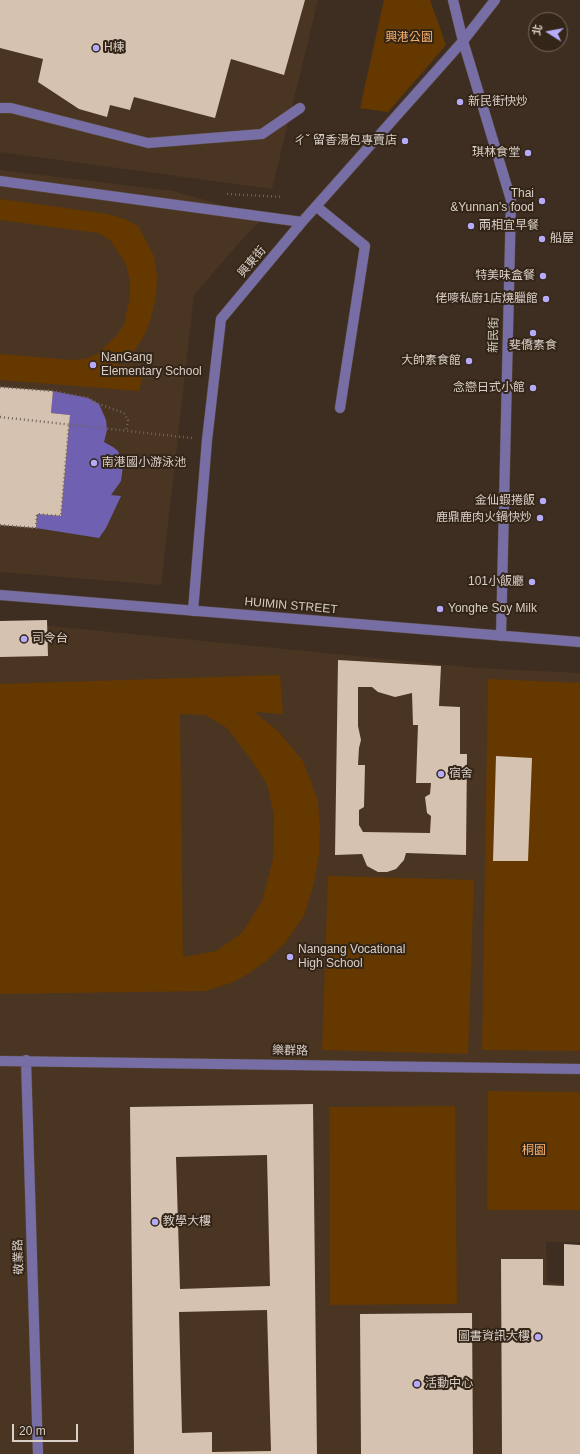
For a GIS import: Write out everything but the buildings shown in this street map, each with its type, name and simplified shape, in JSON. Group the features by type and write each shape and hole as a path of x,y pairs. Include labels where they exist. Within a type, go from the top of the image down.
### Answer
{"street":[{"name":"新民街","path":"453,0 463,41 511,200 501,636"},
{"name":"興東街","path":"193,611 207,440 221,319 302,222 317,207 463,41 495,0"},
{"path":"0,108 11,108 148,143 262,134 300,108"},
{"path":"0,181 302,222"},
{"path":"317,207 365,246 340,408"},
{"name":"HUIMIN STREET","path":"0,595 580,642"},
{"name":"樂群路","path":"0,1061 26,1060 580,1069"},
{"name":"敬業路","path":"26,1060 38,1454"}],"path":[{"path":"0,387 52,392 88,398 99,404 124,413 128,420 126,431"},
{"path":"0,417 207,440"},
{"path":"0,525 36,528 37,514 61,516 69,425"}],"shaded area":[{"path":"0,0 318,0 272,189 0,152"},
{"name":"NanGang Elementary School","path":"0,170 173,191 264,217 237,245 194,295 161,585 0,572"},
{"name":"南港國小游泳池","path":"53,391 88,398 99,404 106,420 107,430 104,442 118,451 123,466 121,481 111,495 121,496 106,528 99,538 36,528 37,514 61,516 70,415 51,413"},
{"name":"Nangang Vocational High School","path":"0,621 478,668 580,673 580,1242 546,1242 547,1282 575,1286 571,1454 0,1454"}],"green space":[{"name":"興港公園","path":"384,0 430,0 446,45 388,112 360,108"},
{"path":"0,199 108,214 125,219 138,226 154,256 157,275 156,297 150,321 143,338 129,357 114,364 145,368 139,391 0,380 0,354 71,360 85,359 97,354 115,337 124,325 130,296 130,281 126,264 110,240 98,233 0,220"},
{"path":"280,675 283,714 254,712 278,731 303,761 318,801 320,828 319,855 314,883 304,916 285,943 266,961 248,974 231,983 205,991 0,994 0,684","holes":["180,714 205,715 227,728 250,758 267,784 274,815 273,859 262,901 242,933 216,951 183,957"]},
{"path":"488,679 580,683 580,1051 482,1050"},
{"path":"328,876 474,880 468,1054 322,1050"},
{"name":"桐園","path":"488,1091 580,1092 580,1210 487,1210"},
{"path":"455,1106 457,1304 330,1305 329,1107"}],"place":[{"name":"H棟","path":"96,48"},
{"name":"新民街快炒","path":"460,102"},
{"name":"ㄔˇ 留香湯包專賣店","path":"405,141"},
{"name":"琪林食堂","path":"528,153"},
{"name":"Thai &Yunnan’s food","path":"542,201"},
{"name":"兩相宜早餐","path":"471,226"},
{"name":"船屋","path":"542,239"},
{"name":"特美味盒餐","path":"543,276"},
{"name":"佬嘜私廚1店燒臘館","path":"546,299"},
{"name":"斐僑素食","path":"533,333"},
{"name":"大帥素食館","path":"469,361"},
{"name":"NanGang Elementary School","path":"93,365"},
{"name":"念戀日式小館","path":"533,388"},
{"name":"南港國小游泳池","path":"94,463"},
{"name":"金仙蝦捲飯","path":"543,501"},
{"name":"鹿鼎鹿肉火鍋快炒","path":"540,518"},
{"name":"101小飯廳","path":"532,582"},
{"name":"Yonghe Soy Milk","path":"440,609"},
{"name":"司令台","path":"24,639"},
{"name":"宿舍","path":"441,774"},
{"name":"Nangang Vocational High School","path":"290,957"},
{"name":"教學大樓","path":"155,1222"},
{"name":"圖書資訊大樓","path":"538,1337"},
{"name":"活動中心","path":"417,1384"}]}
